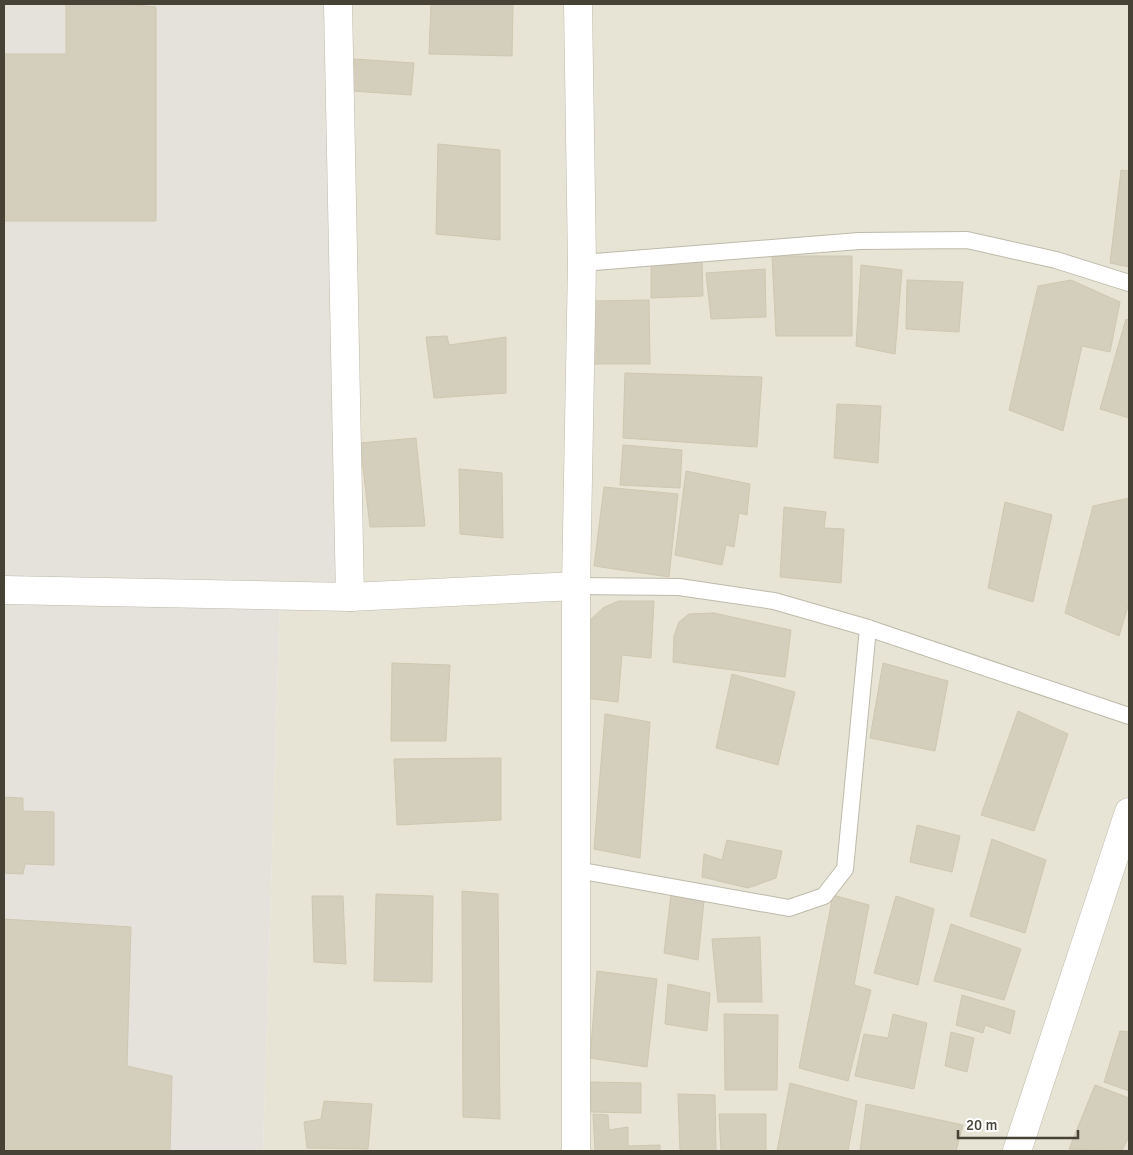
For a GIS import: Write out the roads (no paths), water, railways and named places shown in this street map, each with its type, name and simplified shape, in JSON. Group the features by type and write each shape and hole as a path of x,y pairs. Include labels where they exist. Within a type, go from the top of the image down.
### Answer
{"street":[{"path":"338,4 350,596"},
{"path":"576,1151 576,586 582,263 578,4"},
{"path":"4,590 350,596 576,586"},
{"path":"1017,1151 1129,812"}],"lane":[{"path":"582,263 859,241 967,240 1056,260 1129,283"},
{"path":"576,586 679,587 764,599 868,628 1129,716"},
{"path":"577,870 789,908 824,896 845,868 868,628"}]}
